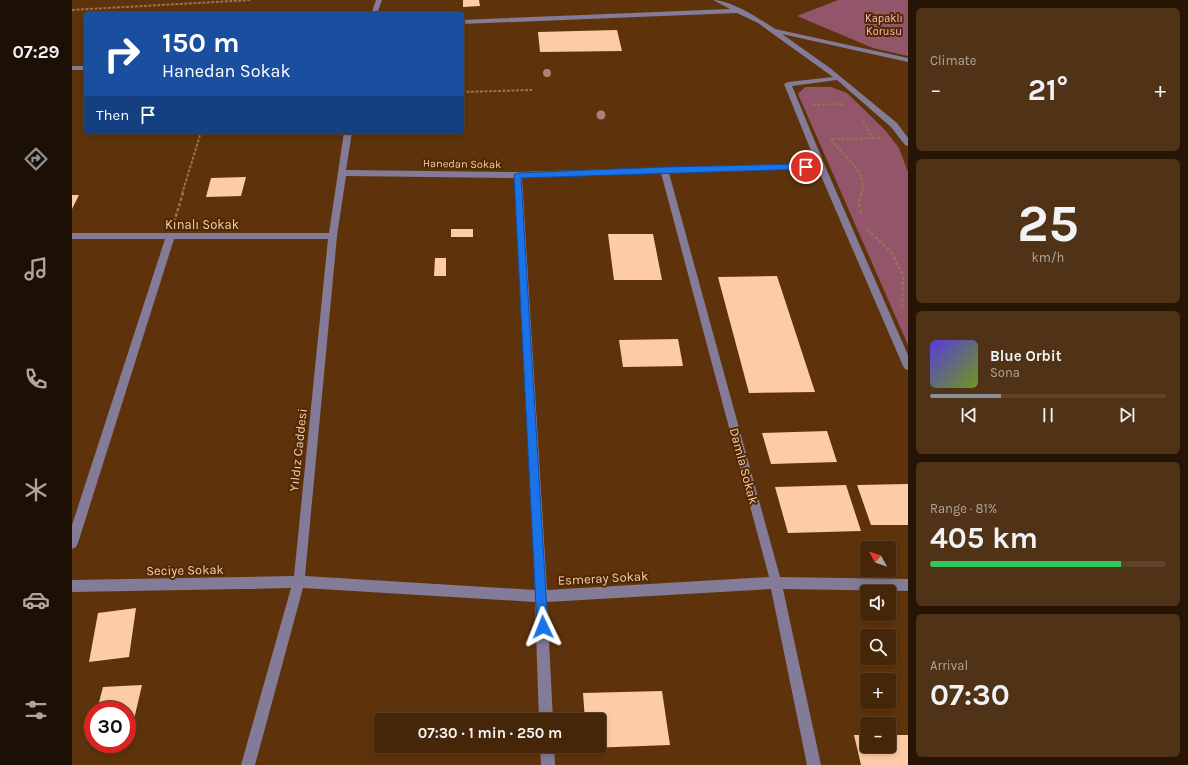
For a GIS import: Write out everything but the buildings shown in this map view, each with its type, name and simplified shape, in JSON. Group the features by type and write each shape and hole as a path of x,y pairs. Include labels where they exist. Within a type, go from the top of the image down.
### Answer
{"street":[{"path":"375,12 379,0"},
{"path":"716,0 771,30 828,69 894,125 906,140"},
{"path":"464,22 738,11"},
{"path":"771,30 908,60"},
{"path":"72,68 84,68"},
{"path":"838,78 788,84 821,166 908,366"},
{"name":"Yıldız Caddesi","path":"248,765 299,582 333,236 348,134"},
{"name":"Hanedan Sokak","path":"343,173 518,175 821,166"},
{"name":"Damla Sokak","path":"664,170 776,583 814,765"},
{"path":"518,175 542,596 546,713"},
{"name":"Kınalı Sokak","path":"72,236 333,236"},
{"path":"72,543 170,237"},
{"name":"Esmeray Sokak","path":"299,582 542,596 776,583 908,585"},
{"name":"Seciye Sokak","path":"72,586 299,582"},
{"path":"547,753 548,765"}],"path":[{"path":"72,10 251,0"},
{"path":"464,92 532,90"},
{"path":"807,105 846,104"},
{"path":"861,117 873,138"},
{"path":"170,237 200,134"},
{"path":"862,217 859,199 864,187 860,174 854,164 835,146 831,139 873,138 906,140"},
{"path":"866,228 891,252 903,275 902,310"}],"green space":[{"name":"Kapaklı Korusu","path":"838,0 908,0 908,56 873,48 797,16"},
{"path":"805,87 831,87 847,93 885,130 899,148 908,172 908,345 798,94"}],"route":[{"path":"543,627 518,175 806,167"}]}
